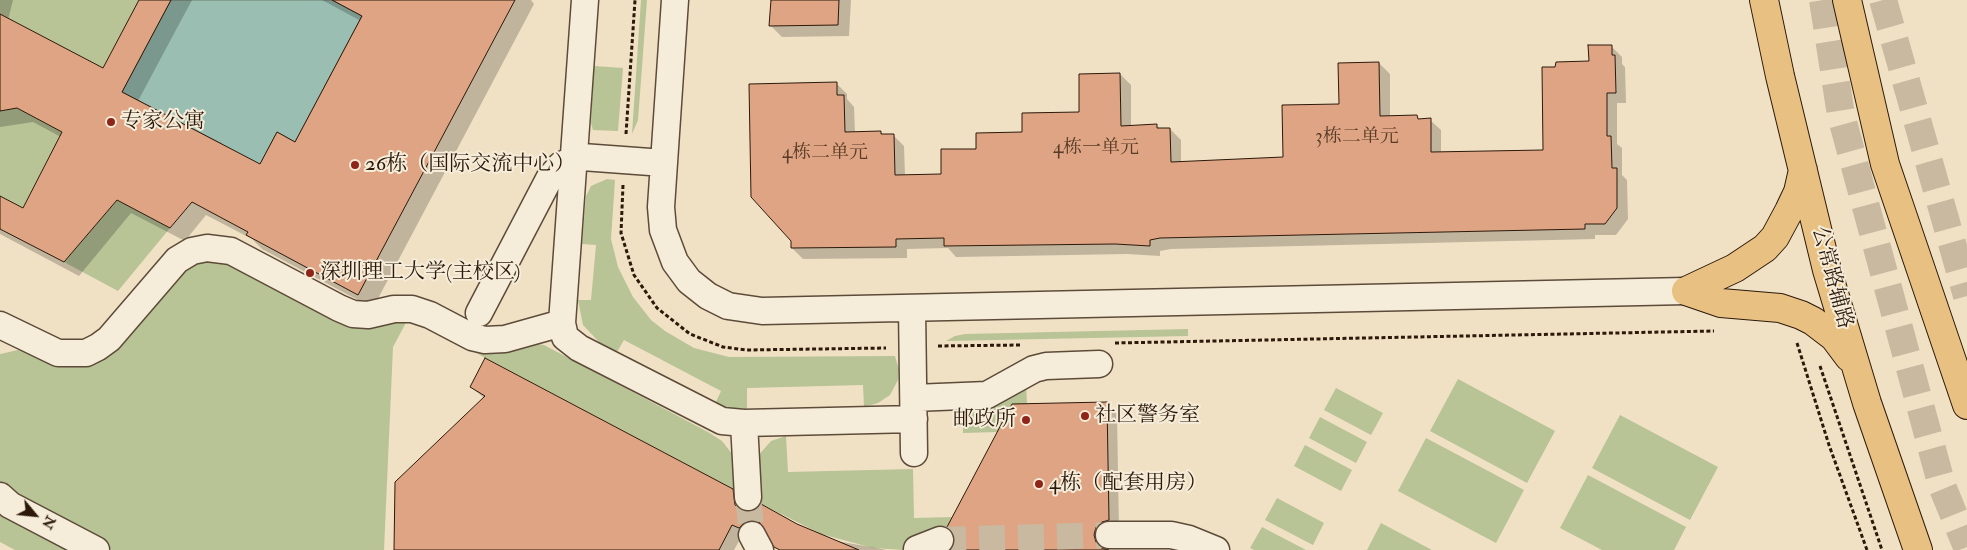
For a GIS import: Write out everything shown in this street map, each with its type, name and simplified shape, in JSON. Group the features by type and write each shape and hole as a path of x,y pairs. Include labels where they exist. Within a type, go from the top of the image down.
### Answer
{"main road":[{"name":"公常路辅路","path":"1764,0 1780,76 1827,270 1856,367 1918,550"},
{"path":"1847,0 1886,164 1967,405"},
{"path":"1686,291 1751,259 1775,237 1798,192 1803,169"},
{"path":"1686,291 1721,303 1780,308 1801,315 1813,321 1834,337 1856,367"}],"street":[{"path":"585,0 562,323 565,337 579,348 715,419 744,423 914,409 987,395 1040,367 1058,364 1099,364"},
{"path":"675,0 661,207 665,241 682,273 696,288 728,306 751,310 912,308 1686,291"},
{"path":"479,313 549,179 561,165 574,158 588,157 664,163"},
{"path":"0,346 18,342 30,343 64,354 79,354 98,348 116,332 176,260 192,251 207,248 231,251 353,314 375,314 394,309 412,309 421,311 472,337 485,340 505,339 562,323"},
{"path":"912,308 914,453"},
{"path":"0,325 44,348"},
{"path":"744,423 748,497"},
{"path":"0,496 10,505 96,550"},
{"path":"1109,535 1171,535 1189,539 1216,550"}],"path":[{"path":"626,139 635,0"},
{"path":"1188,342 1689,331"},
{"path":"1804,344 1795,338 1829,445 1867,550"},
{"path":"1818,363 1882,550"}],"green space":[{"path":"0,0 139,0 103,68 0,14"},
{"path":"641,0 647,0 638,120 632,134"},
{"path":"594,66 623,68 618,131 593,130 591,123"},
{"path":"17,108 62,132 23,208 0,196 0,111"},
{"path":"607,179 615,180 611,239 618,267 633,297 651,320 665,331 694,348 729,357 895,356 899,370 898,380 890,395 878,403 864,407 863,385 747,388 747,409 726,408 715,404 721,391 624,340 617,352 600,343 583,325 578,300 591,300 596,245 582,244 586,196 591,186"},
{"path":"117,200 170,228 118,291 64,262"},
{"path":"212,255 338,316 409,317 393,347 384,550 112,550 18,500 0,483 0,354 18,350 28,351 68,363 172,276"},
{"path":"429,328 544,345 722,441 733,455 739,492"},
{"path":"1188,329 1188,336 946,341 955,336 965,334"},
{"path":"1458,379 1555,431 1527,483 1430,431"},
{"path":"1026,383 1027,404 997,432 963,433 963,405"},
{"path":"1336,388 1383,413 1371,435 1324,410"},
{"path":"1620,415 1718,467 1690,520 1592,468"},
{"path":"1320,417 1367,442 1356,463 1309,438"},
{"path":"786,436 788,472 913,469 914,518 953,517 945,531 910,545 904,550 873,548 821,534 755,501 757,457 771,441"},
{"path":"1426,438 1524,490 1496,543 1398,491"},
{"path":"1305,445 1352,470 1341,491 1294,466"},
{"path":"1588,475 1686,527 1674,550 1602,550 1560,528"},
{"path":"1277,498 1324,523 1313,545 1265,520"},
{"path":"0,507 78,550 15,550 0,542"},
{"path":"1381,523 1432,550 1367,550"},
{"path":"1262,527 1306,550 1254,550 1250,548"}],"water":[{"path":"171,0 332,0 362,16 295,142 277,132 246,191 222,144 122,92"}],"building":[{"path":"139,0 171,0 122,92 260,164 277,132 295,142 362,16 332,0 515,0 358,295 246,235 248,232 192,202 170,228 117,200 64,262 0,229 0,196 23,208 62,132 17,108 0,111 0,14 103,68"},
{"path":"771,0 839,0 838,25 769,26"},
{"path":"1588,45 1612,45 1612,55 1615,55 1616,93 1607,93 1607,136 1611,136 1612,168 1617,168 1617,208 1605,224 1585,224 1585,229 1160,238 1150,240 1150,246 1115,244 944,246 944,238 896,239 896,247 791,248 791,241 751,197 749,84 837,82 837,95 844,95 845,132 881,131 881,134 894,134 895,175 941,174 941,149 976,149 976,133 1022,132 1022,113 1079,112 1079,74 1120,73 1121,126 1157,124 1157,128 1170,128 1171,162 1283,157 1282,105 1339,104 1338,63 1379,62 1380,116 1417,115 1418,119 1431,118 1431,152 1543,150 1542,67 1555,67 1556,62 1589,61"},
{"path":"485,358 733,489 735,505 741,510 749,512 761,504 797,524 859,550 780,550 774,547 760,523 752,520 745,522 739,528 732,525 719,550 394,550 395,482 485,396 470,387"},
{"name":"4栋（配套用房）","path":"1107,402 1109,520 1102,522 1096,527 1094,535 1096,542 1101,548 1109,550 951,550 955,543 954,535 947,527 1012,404"}],"tunnel":[{"path":"1823,0 1841,115 1942,486 1967,547"},
{"path":"1883,0 1967,296"},
{"path":"748,497 752,535"},
{"path":"940,540 1109,535"}],"place":[{"name":"专家公寓","path":"111,122"},
{"name":"26栋（国际交流中心）","path":"355,165"},
{"name":"深圳理工大学(主校区)","path":"310,273"},
{"name":"社区警务室","path":"1085,416"},
{"name":"邮政所","path":"1026,420"},
{"name":"4栋（配套用房）","path":"1039,484"}]}
